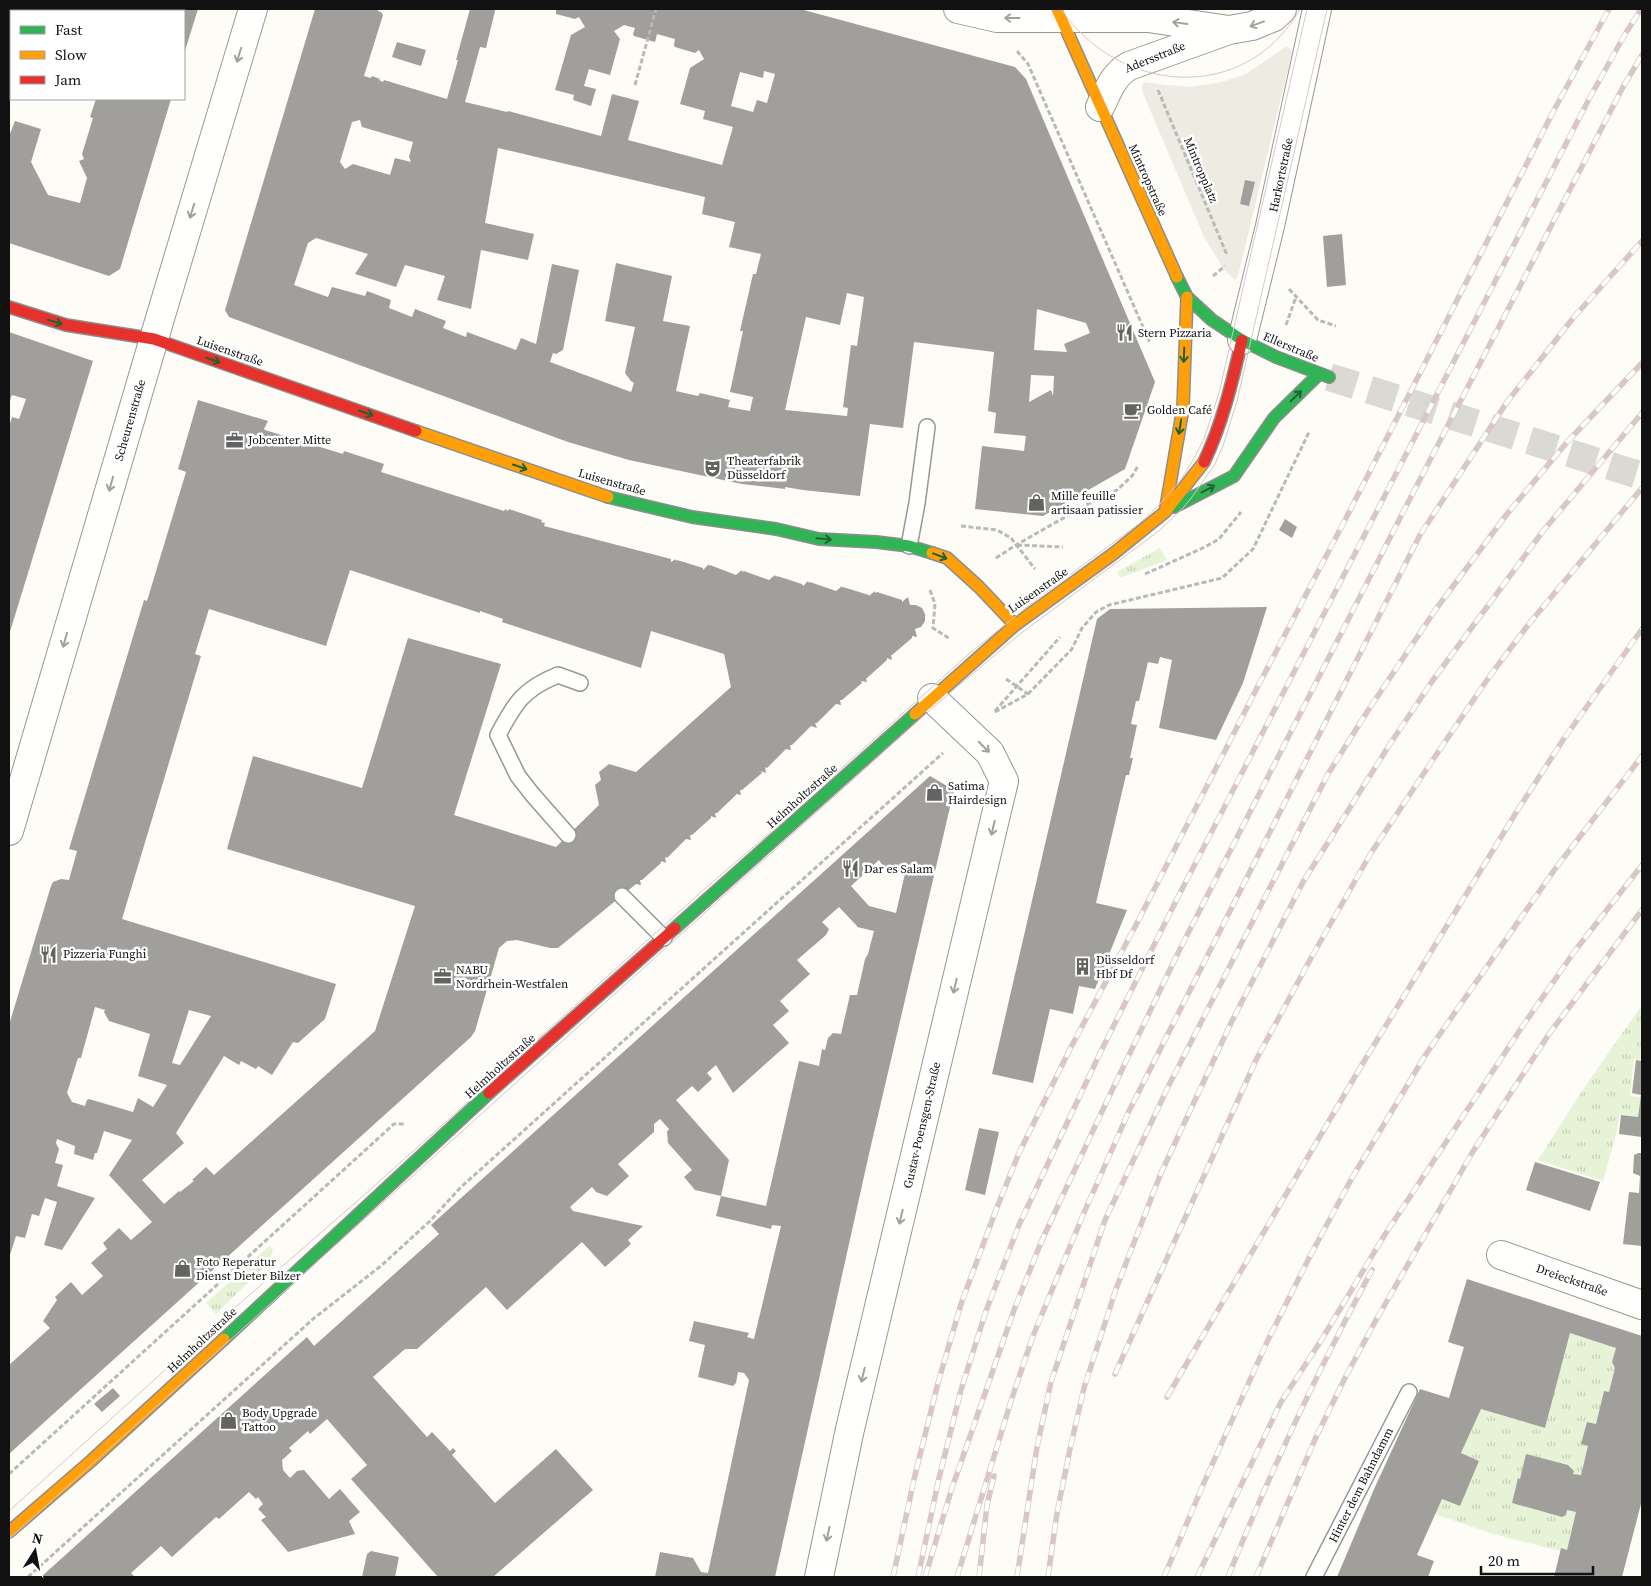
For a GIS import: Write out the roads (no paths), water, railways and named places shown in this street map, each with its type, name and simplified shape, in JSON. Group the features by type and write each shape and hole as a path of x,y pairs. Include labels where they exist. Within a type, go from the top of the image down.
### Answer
{"street":[{"name":"Scheurenstraße","path":"9,832 253,9"},
{"name":"Adersstraße","path":"958,9 996,18 1059,14 1148,18 1228,30"},
{"name":"Adersstraße","path":"1100,106 1115,76 1121,70 1162,53 1228,30 1252,26 1274,17 1282,9"},
{"name":"Harkortstraße","path":"1242,340 1268,236 1317,9"},
{"name":"Mintropstraße","path":"1059,14 1187,297 1212,320 1242,340"},
{"path":"1165,512 1183,408 1187,297"},
{"name":"Luisenstraße","path":"9,307 66,325 154,339 610,498 692,517 776,528 819,539 909,546 947,558 979,587 1015,625 1113,554 1165,512 1234,476 1274,418 1324,375"},
{"name":"Luisenstraße","path":"1165,512 1203,463 1216,436 1226,405 1242,340"},
{"name":"Ellerstraße","path":"1242,340 1276,357 1324,375"},
{"name":"Helmholtzstraße","path":"9,1532 81,1470 243,1322 382,1194 451,1127 1015,625"},
{"name":"Gustav-Poensgen-Straße","path":"819,1577 850,1429 1004,781 990,753 968,730 932,698"},
{"name":"Dreieckstraße","path":"1501,1256 1642,1305"}],"lane":[{"path":"909,546 918,503 928,427"},
{"path":"568,835 518,776 498,735 513,707 528,691 542,682 558,675 580,683"},
{"path":"622,896 664,938"},
{"name":"Hinter dem Bahndamm","path":"1314,1577 1409,1392"}],"tunnel":[{"path":"1329,377 1642,476"}],"tram line":[{"path":"1061,9 1086,38 1115,59 1148,72 1182,77 1216,74 1248,62 1277,40 1300,9"},
{"path":"9,1511 215,1325 371,1189 970,653 1037,599 1140,523 1180,481 1204,439 1219,393 1307,9"},
{"path":"9,1539 938,703 1020,634 1160,530 1183,508 1215,464 1223,446 1237,401 1327,9"}],"railway":[{"path":"893,1577 915,1475 938,1383 961,1304 1019,1153 1070,1049 1344,522 1553,112 1609,9"},
{"path":"918,1577 939,1478 961,1390 986,1311 1019,1225 1101,1051 1177,899 1589,99 1641,9"},
{"path":"925,1577 952,1488 1014,1310 1042,1240 1105,1105 1178,953 1399,520 1623,87 1642,55"},
{"path":"957,1577 1033,1336 1129,1111 1420,535 1507,402 1574,317 1642,241"},
{"path":"1017,1577 1037,1447 1051,1382 1105,1220 1169,1085 1328,774 1436,609 1507,514 1568,441 1642,363"},
{"path":"1048,1577 1057,1513 1084,1388 1116,1289 1161,1173 1231,1023 1303,882 1390,744 1433,680 1543,531 1642,413"},
{"path":"1115,1374 1256,1060 1371,853 1489,677 1528,625 1642,488"},
{"path":"1167,1397 1363,1063 1517,811 1563,740 1642,629"},
{"path":"1164,1577 1267,1342 1353,1176 1426,1054 1555,869 1642,756"},
{"path":"1197,1577 1281,1402 1322,1339 1384,1236 1520,1030 1574,952 1642,865"},
{"path":"1256,1577 1316,1437 1346,1376 1472,1153 1549,1034 1642,910"},
{"path":"1228,1577 1296,1422 1372,1270"},
{"path":"979,1577 987,1505 994,1476"}],"place":[{"name":"Stern Pizzaria","path":"1124,333"},
{"name":"Golden Café","path":"1133,410"},
{"name":"Jobcenter Mitte","path":"234,440"},
{"name":"Theaterfabrik Düsseldorf","path":"713,468"},
{"name":"Mille feuille artisaan patissier","path":"1037,503"},
{"name":"Satima Hairdesign","path":"934,793"},
{"name":"Dar es Salam","path":"850,869"},
{"name":"Pizzeria Funghi","path":"49,954"},
{"name":"Düsseldorf Hbf Df","path":"1082,967"},
{"name":"NABU Nordrhein-Westfalen","path":"442,977"},
{"name":"Foto Reperatur Dienst Dieter Bilzer","path":"182,1269"},
{"name":"Body Upgrade Tattoo","path":"228,1420"}]}
